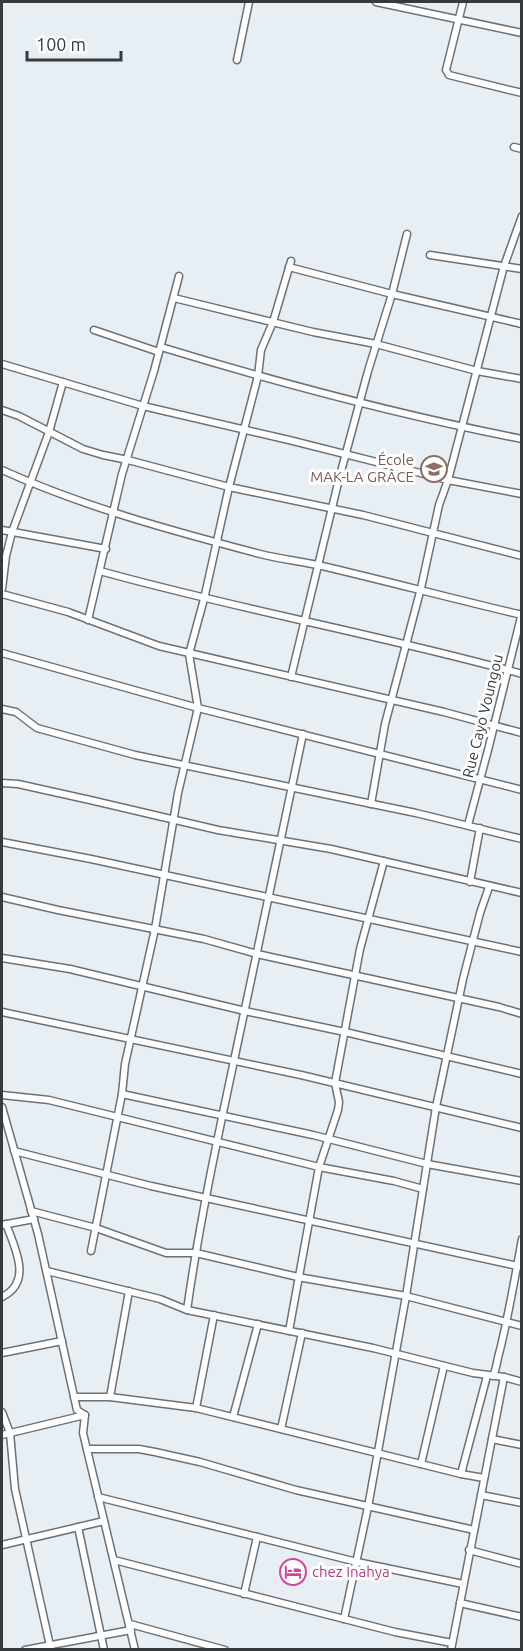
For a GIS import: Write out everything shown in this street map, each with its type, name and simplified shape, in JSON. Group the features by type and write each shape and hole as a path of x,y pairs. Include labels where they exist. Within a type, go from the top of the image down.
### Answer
{"street":[{"path":"237,60 249,2"},
{"path":"376,2 522,33"},
{"path":"463,2 446,64 449,75 522,93"},
{"path":"514,147 522,149"},
{"path":"371,804 392,700 439,505 448,480 504,266 522,216"},
{"path":"291,676 345,456 407,234"},
{"path":"430,255 522,269"},
{"path":"91,1251 122,1094 130,1038 155,929 178,793 198,708 189,654 258,376 261,350 273,322 290,264 392,294 522,324"},
{"path":"88,620 128,460 179,276"},
{"path":"174,298 376,344 477,371 522,379"},
{"path":"94,330 258,376 462,428 522,440"},
{"path":"2,364 143,406 448,480 522,494"},
{"path":"2,589 12,532 49,432 63,382"},
{"path":"2,410 19,416 90,452 522,556"},
{"path":"2,470 115,513 262,554 318,565 521,614"},
{"path":"2,530 106,549"},
{"path":"100,571 204,599 522,674"},
{"path":"2,594 88,620 147,643 444,712 522,733"},
{"name":"Rue Cayo Voungou","path":"468,825 521,614"},
{"path":"2,653 198,708 522,790"},
{"path":"2,709 16,712 37,728 135,754 292,786 522,839"},
{"path":"187,1310 222,1117 284,814 303,734"},
{"path":"2,783 175,820 331,849 522,893"},
{"path":"470,882 480,828"},
{"path":"2,842 522,952"},
{"path":"290,1331 298,1277 320,1167 338,1110 339,1102 335,1083 356,975 384,861"},
{"path":"344,1618 378,1453 436,1107 459,998 489,887"},
{"path":"2,897 204,939 257,954 522,1014"},
{"path":"2,958 70,969 522,1074"},
{"path":"2,1012 234,1060 522,1128"},
{"path":"122,1094 328,1139 427,1164 522,1181"},
{"path":"2,1095 49,1100 320,1167 423,1189"},
{"path":"2,1107 3,1118 32,1211 47,1271 77,1410 85,1415"},
{"path":"14,1151 106,1175 519,1267"},
{"path":"32,1211 96,1228 166,1253 196,1253 298,1277 406,1296 522,1326"},
{"path":"2,1297 13,1290 21,1267 4,1225 34,1220"},
{"path":"461,1474 490,1376 496,1369 519,1267 522,1239"},
{"path":"47,1271 160,1299 187,1310 396,1353 444,1366 522,1382"},
{"path":"110,1397 129,1291"},
{"path":"196,1408 214,1315"},
{"path":"233,1417 258,1324"},
{"path":"281,1429 302,1333"},
{"path":"2,1353 62,1341"},
{"path":"421,1464 444,1366"},
{"path":"114,1560 451,1646 504,1377"},
{"path":"74,1397 110,1397 196,1408 484,1478"},
{"path":"2,1412 10,1433 15,1489 50,1647"},
{"path":"2,1435 85,1415"},
{"path":"85,1415 83,1433 135,1650"},
{"path":"492,1439 522,1445"},
{"path":"87,1449 140,1449 155,1452 200,1462 296,1490 474,1530"},
{"path":"481,1495 522,1503"},
{"path":"99,1497 357,1562 463,1584"},
{"path":"2,1545 104,1521"},
{"path":"78,1527 104,1650"},
{"path":"244,1594 258,1537"},
{"path":"469,1550 522,1564"},
{"path":"460,1603 522,1617"},
{"path":"25,1650 50,1647 130,1627 225,1650"}],"place":[{"name":"École MAK-LA GRÂCE","path":"434,469"},
{"name":"chez Inahya","path":"293,1572"}]}
